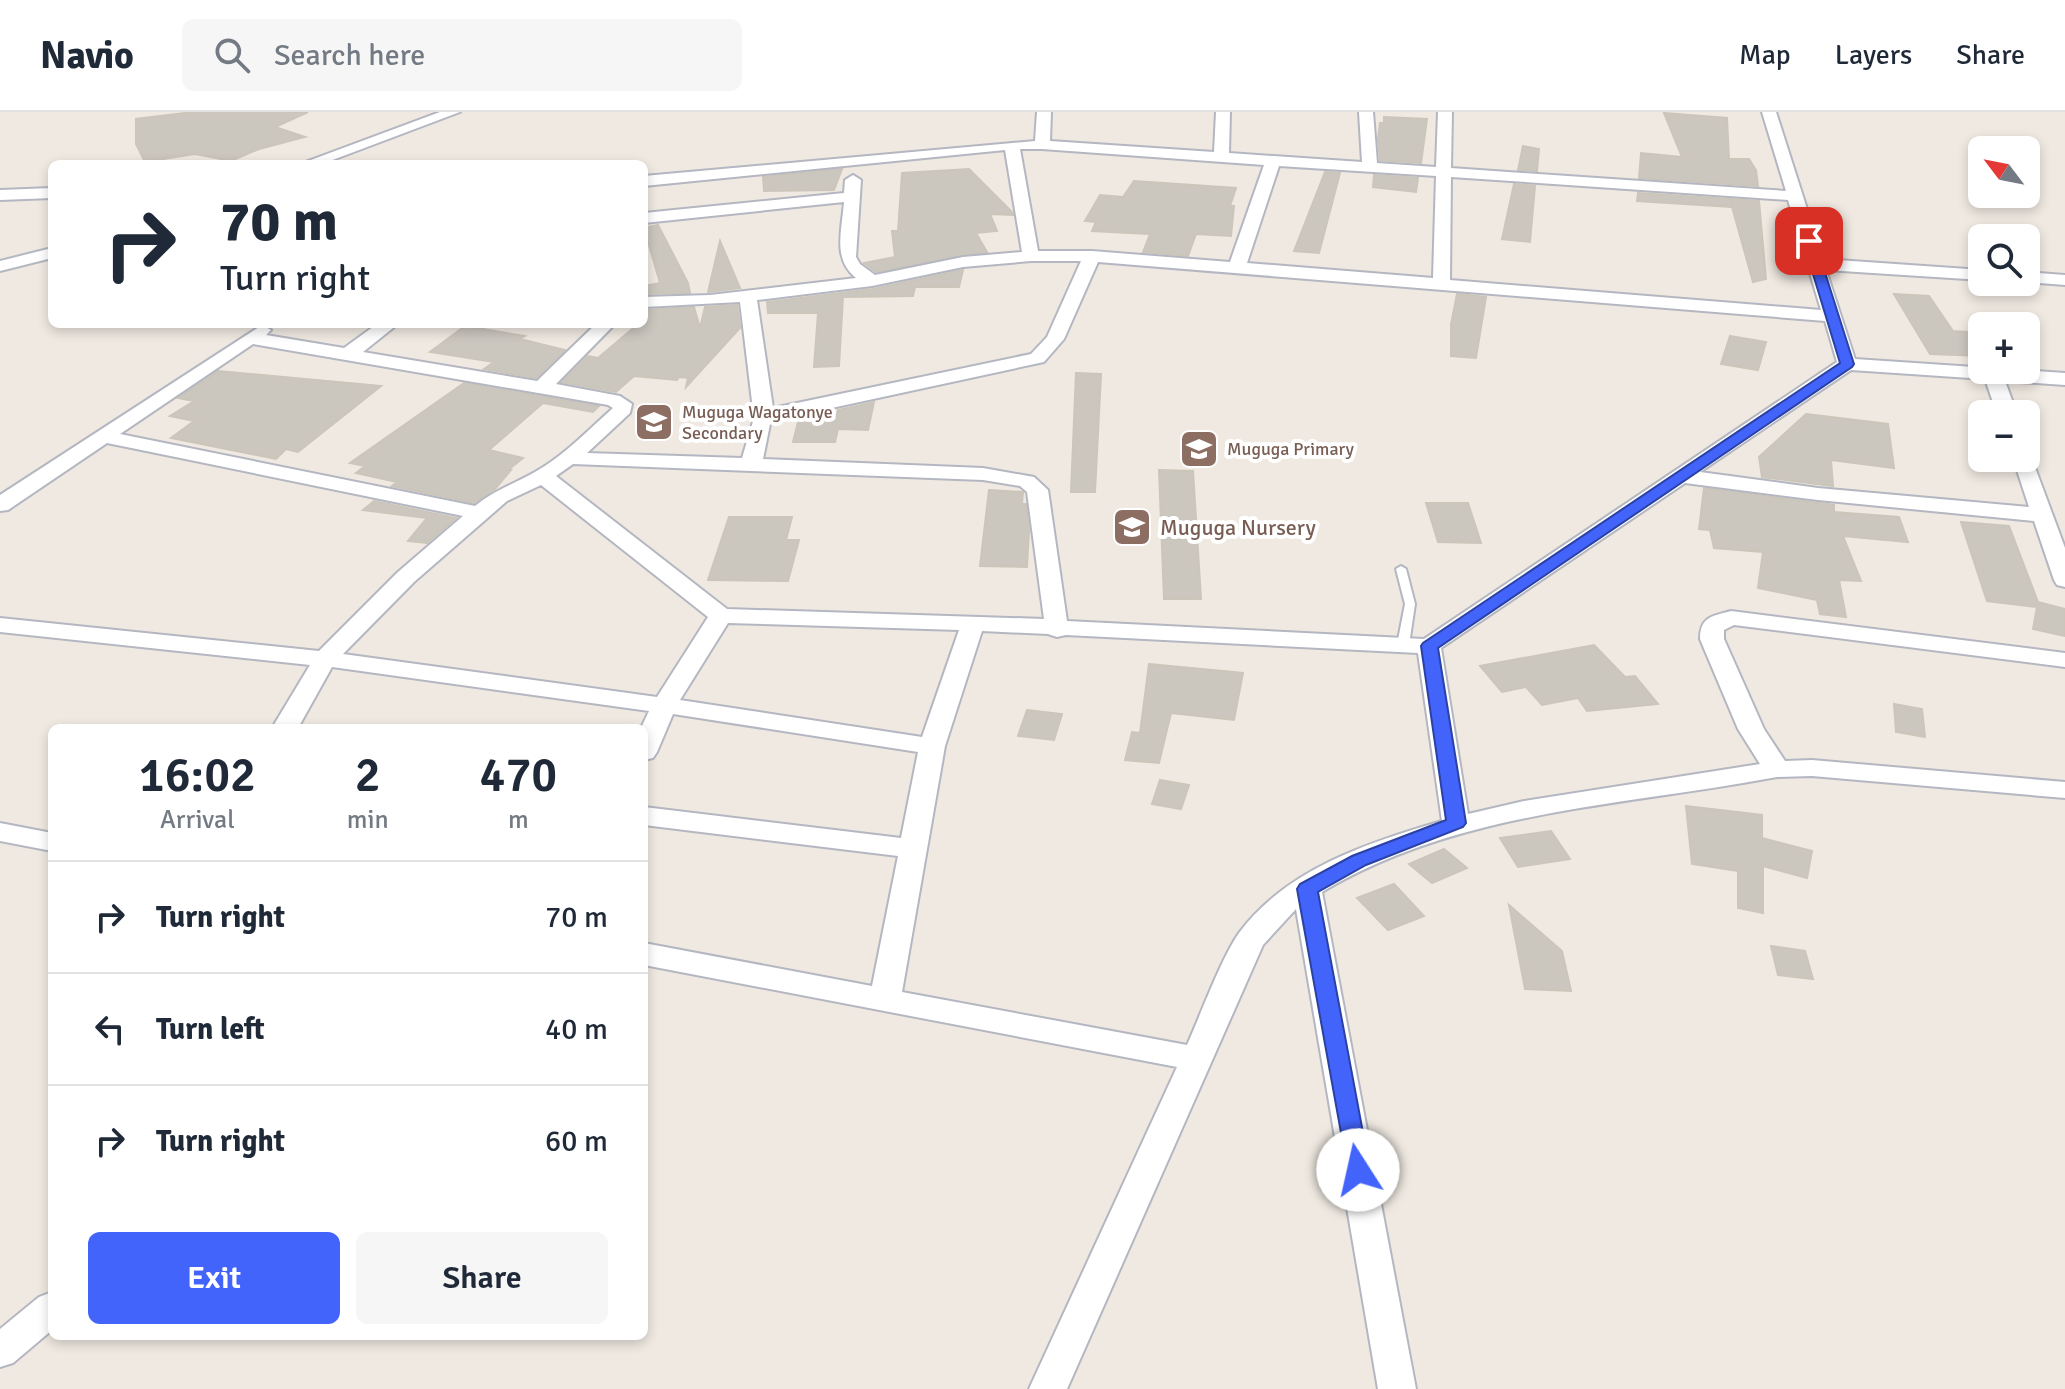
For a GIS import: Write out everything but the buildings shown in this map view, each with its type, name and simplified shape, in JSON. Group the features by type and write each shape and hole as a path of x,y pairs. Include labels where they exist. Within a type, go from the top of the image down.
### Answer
{"street":[{"path":"319,160 453,112"},
{"path":"1042,145 1044,112"},
{"path":"1221,156 1223,112"},
{"path":"1366,112 1370,166"},
{"path":"1441,283 1445,112"},
{"path":"1769,112 1847,364"},
{"path":"1012,145 1031,256"},
{"path":"648,181 1012,145 1042,145 1795,196"},
{"path":"855,160 848,257 853,267 872,281"},
{"path":"1237,267 1273,160"},
{"path":"0,195 48,193"},
{"path":"648,218 851,197"},
{"path":"0,266 48,254"},
{"path":"648,302 748,296 872,281 963,262 1031,256 1092,256 1832,316"},
{"path":"764,418 777,412 1037,358 1055,339 1092,256"},
{"path":"1816,264 1968,274"},
{"path":"2040,278 2065,280"},
{"path":"748,296 764,418 751,465"},
{"path":"0,505 266,328"},
{"path":"348,354 384,328"},
{"path":"542,387 602,328"},
{"path":"250,338 542,387 622,404 623,409 569,458 543,476 499,496 406,577 325,659 287,724"},
{"path":"543,476 721,616 973,623 1057,630 1416,646 1847,364 1968,372"},
{"path":"2040,377 2065,379"},
{"path":"103,436 479,513"},
{"path":"569,458 983,474 1027,481 1037,490 1057,630"},
{"path":"2028,472 2065,580"},
{"path":"1680,476 1818,494 2043,515"},
{"path":"648,743 664,705 721,616"},
{"path":"1777,769 1751,729 1712,639 1712,626 1731,618 2065,660"},
{"path":"885,1000 932,746 973,623"},
{"path":"0,625 325,659 664,705 932,746"},
{"path":"1416,646 1456,823"},
{"path":"1048,1389 1250,940 1286,901 1359,860 1456,823 1777,769 1812,768 2065,790"},
{"path":"648,816 913,849"},
{"path":"0,832 48,841"},
{"path":"1307,889 1397,1389"},
{"path":"648,955 1197,1059"},
{"path":"0,1351 48,1311"}],"lane":[{"path":"1401,569 1416,646"}],"place":[{"name":"Muguga Wagatonye Secondary","path":"654,422"},
{"name":"Muguga Primary","path":"1199,449"},
{"name":"Muguga Nursery","path":"1132,527"}],"route":[{"path":"1358,1170 1307,889 1359,860 1456,823 1429,646 1847,364 1809,241"}]}
